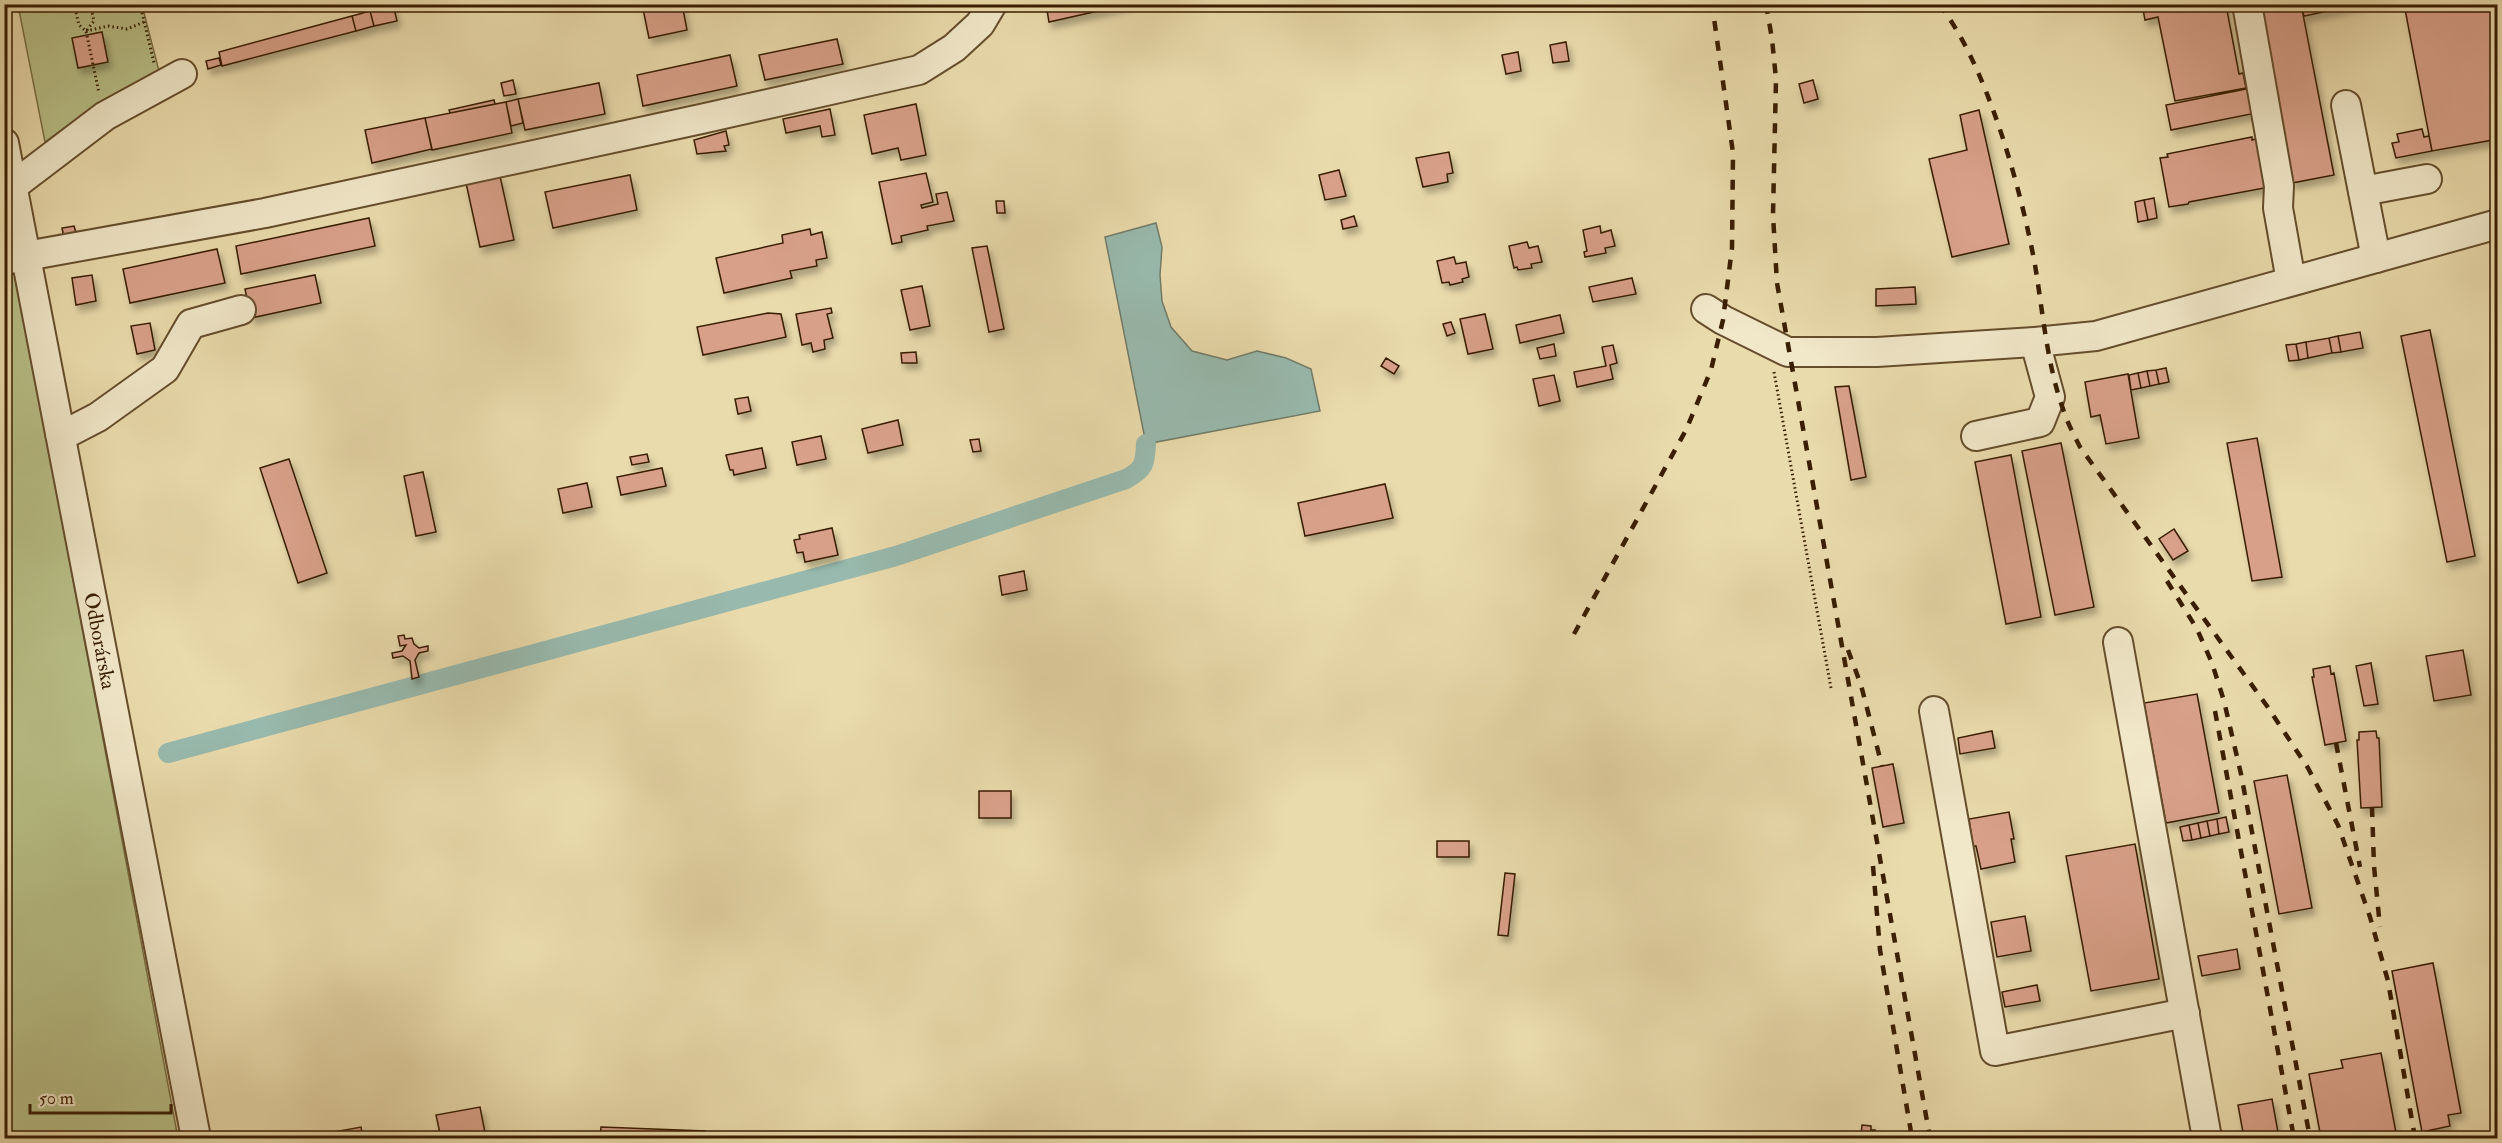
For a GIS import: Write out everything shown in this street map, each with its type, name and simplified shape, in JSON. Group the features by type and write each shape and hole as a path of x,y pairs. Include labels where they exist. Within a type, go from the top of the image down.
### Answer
{"street":[{"path":"15,258 265,213 702,120 919,70 954,48 980,24 992,4"},
{"path":"2247,4 2279,186 2278,208 2292,281"},
{"path":"13,186 105,116 182,74"},
{"path":"2346,105 2376,258"},
{"name":"Odborárska","path":"4,143 13,186 15,258 60,433 196,1138"},
{"path":"2363,191 2427,179"},
{"path":"1706,309 1723,320 1788,352 1877,352 2096,336 2498,224"},
{"path":"60,433 71,431 98,417 165,369 191,324 241,310"},
{"path":"1976,436 2040,422 2050,397 2035,342"},
{"path":"2118,642 2207,1138"},
{"path":"1934,711 1995,1051 2185,1013"}],"path":[{"path":"75,4 79,25 86,31 101,104"},
{"path":"86,31 94,21 90,4"},
{"path":"86,31 108,26 126,29 144,22"},
{"path":"1769,343 1832,688"}],"green space":[{"path":"18,5 142,5 160,75 103,100 45,142"},
{"path":"15,271 178,1138 5,1138 4,273"}],"water":[{"path":"1156,223 1162,247 1160,275 1162,301 1171,327 1192,351 1227,360 1257,351 1286,358 1311,369 1320,411 1146,444 1105,237"}],"building":[{"path":"393,4 397,21 374,26 370,11 376,11 375,6"},
{"path":"642,4 682,4 687,30 649,38"},
{"path":"1046,4 1129,4 1049,22"},
{"path":"2142,4 2229,4 2226,5 2239,74 2243,73 2246,88 2175,101 2158,17 2145,20"},
{"path":"2258,4 2301,4 2334,175 2292,183"},
{"path":"2301,4 2361,4 2304,16"},
{"path":"2404,4 2490,4 2498,41 2498,139 2432,151"},
{"path":"370,11 374,26 356,31 352,16"},
{"path":"352,16 356,31 222,66 219,52"},
{"path":"102,32 108,62 78,68 72,38"},
{"path":"837,39 843,64 765,80 759,55"},
{"path":"1566,42 1569,61 1553,63 1550,45"},
{"path":"1518,52 1521,71 1506,74 1502,55"},
{"path":"730,55 737,86 643,106 637,75"},
{"path":"219,58 221,65 208,69 206,61"},
{"path":"513,80 516,94 504,96 501,83"},
{"path":"1813,80 1818,99 1804,103 1799,84"},
{"path":"599,83 605,114 525,130 518,99"},
{"path":"2251,88 2256,113 2171,130 2166,105"},
{"path":"518,99 523,123 511,126 506,102"},
{"path":"494,100 495,104 450,113 449,110"},
{"path":"506,102 512,133 432,150 425,118"},
{"path":"916,104 926,155 901,160 898,148 872,154 864,115"},
{"path":"830,109 835,135 822,137 820,126 786,133 783,119"},
{"path":"1979,110 2009,244 1952,257 1929,159 1967,150 1960,115"},
{"path":"425,118 432,149 372,163 365,130"},
{"path":"2422,129 2424,137 2429,136 2432,151 2396,158 2392,143 2399,142 2397,134"},
{"path":"726,131 729,145 724,146 726,151 697,154 694,140"},
{"path":"2252,137 2252,140 2260,138 2270,187 2169,207 2160,158 2168,157 2167,154"},
{"path":"1449,152 1453,173 1447,174 1448,182 1423,187 1416,158"},
{"path":"1339,170 1346,196 1325,200 1319,175"},
{"path":"926,173 933,202 921,205 922,208 938,204 936,194 947,192 954,221 927,226 928,230 901,236 902,242 892,244 879,182"},
{"path":"630,175 637,210 553,228 545,192"},
{"path":"500,176 514,240 480,247 466,183"},
{"path":"2154,198 2157,218 2148,220 2144,200"},
{"path":"2144,200 2148,220 2138,222 2135,202"},
{"path":"996,201 1004,201 1005,213 997,213"},
{"path":"1354,216 1357,226 1343,229 1341,220"},
{"path":"369,218 375,246 241,274 236,246"},
{"path":"74,226 77,236 64,238 62,228"},
{"path":"1600,226 1601,233 1611,230 1615,246 1605,248 1606,253 1585,257 1584,252 1587,251 1583,230"},
{"path":"810,229 811,235 822,232 827,258 816,260 817,266 790,271 792,278 724,293 716,258 783,243 782,235"},
{"path":"1527,242 1529,248 1538,246 1542,262 1531,264 1532,268 1518,270 1517,267 1514,268 1509,246"},
{"path":"987,246 1004,329 989,332 972,248"},
{"path":"217,249 225,283 130,303 123,269"},
{"path":"1454,257 1456,264 1466,262 1469,277 1462,279 1463,282 1450,285 1449,282 1442,283 1437,261"},
{"path":"92,275 96,301 76,305 72,278"},
{"path":"315,275 321,303 251,318 245,289"},
{"path":"1632,278 1636,294 1593,302 1589,287"},
{"path":"922,286 930,326 910,330 901,290"},
{"path":"1915,287 1916,304 1876,306 1876,289"},
{"path":"831,308 832,313 827,314 833,338 824,340 825,349 813,352 811,343 802,345 796,314"},
{"path":"768,313 781,314 786,337 703,355 697,327"},
{"path":"1485,314 1493,349 1468,354 1460,319"},
{"path":"1560,315 1564,333 1520,343 1516,325"},
{"path":"1451,322 1455,333 1447,336 1443,324"},
{"path":"150,323 155,350 137,354 131,326"},
{"path":"2430,330 2475,556 2447,562 2401,336"},
{"path":"2360,332 2363,348 2341,352 2338,336"},
{"path":"2338,336 2341,352 2332,353 2329,338"},
{"path":"2329,338 2332,353 2308,358 2306,342"},
{"path":"2306,342 2308,358 2299,360 2296,344"},
{"path":"1554,344 1556,356 1540,359 1537,348"},
{"path":"2296,344 2299,360 2289,361 2286,345"},
{"path":"1613,345 1617,363 1610,365 1613,379 1577,387 1574,372 1606,366 1602,347"},
{"path":"916,352 917,363 902,363 901,353"},
{"path":"1386,358 1399,366 1394,374 1381,366"},
{"path":"2166,368 2169,382 2159,384 2156,370"},
{"path":"2156,370 2159,384 2150,386 2147,371"},
{"path":"2147,371 2150,386 2141,388 2138,373"},
{"path":"2138,373 2141,388 2131,390 2129,375"},
{"path":"2128,374 2139,438 2106,444 2100,415 2091,417 2085,382"},
{"path":"1554,375 1560,401 1539,406 1533,379"},
{"path":"1849,386 1866,477 1851,480 1835,387"},
{"path":"748,397 751,411 738,414 735,399"},
{"path":"898,420 903,445 868,453 862,429"},
{"path":"821,436 826,459 797,465 792,442"},
{"path":"2257,438 2282,577 2252,581 2227,443"},
{"path":"979,439 981,451 973,452 970,440"},
{"path":"2061,443 2094,607 2055,615 2022,451"},
{"path":"762,448 766,468 734,475 733,470 730,470 726,455"},
{"path":"647,454 649,462 632,465 630,457"},
{"path":"2011,455 2041,617 2006,624 1975,462"},
{"path":"289,459 327,573 298,583 260,468"},
{"path":"662,468 666,486 621,495 617,477"},
{"path":"423,472 436,532 416,536 404,476"},
{"path":"587,483 592,507 563,513 558,489"},
{"path":"1385,484 1393,518 1305,536 1298,503"},
{"path":"832,528 838,555 805,562 803,552 797,553 794,540 800,539 799,535"},
{"path":"2174,529 2188,551 2173,560 2159,539"},
{"path":"1024,571 1027,590 1002,595 999,576"},
{"path":"404,635 405,639 412,638 414,644 419,648 428,646 428,651 419,653 415,660 419,677 412,679 410,661 403,656 393,658 392,653 402,651 406,645 400,646 398,636"},
{"path":"2463,650 2471,695 2434,701 2426,656"},
{"path":"2371,663 2378,704 2364,706 2356,666"},
{"path":"2330,666 2331,674 2334,673 2346,741 2325,745 2312,677 2314,677 2313,669"},
{"path":"2197,694 2219,813 2166,823 2144,703"},
{"path":"1992,731 1995,748 1960,754 1958,738"},
{"path":"2376,731 2377,738 2379,738 2382,807 2361,808 2357,740 2359,740 2359,732"},
{"path":"1893,764 1904,823 1883,827 1872,768"},
{"path":"2287,775 2312,908 2279,914 2254,781"},
{"path":"979,791 1011,791 1011,818 979,818"},
{"path":"2009,812 2015,862 1981,869 1976,846 1973,846 1969,819"},
{"path":"2226,817 2229,832 2219,834 2217,819"},
{"path":"2217,819 2219,834 2210,836 2207,821"},
{"path":"2207,821 2210,836 2201,838 2198,823"},
{"path":"2198,823 2201,838 2192,840 2189,825"},
{"path":"2189,825 2192,840 2183,841 2180,827"},
{"path":"1437,841 1469,841 1469,857 1437,857"},
{"path":"2135,844 2159,979 2091,991 2066,856"},
{"path":"1505,873 1515,874 1508,936 1498,935"},
{"path":"2025,916 2031,951 1997,957 1991,922"},
{"path":"2237,949 2240,969 2202,976 2198,956"},
{"path":"2433,963 2461,1113 2448,1115 2450,1126 2422,1132 2392,971"},
{"path":"2037,985 2040,1001 2005,1007 2002,992"},
{"path":"2381,1053 2397,1138 2321,1138 2309,1074 2343,1068 2341,1060"},
{"path":"2272,1099 2279,1138 2244,1138 2238,1105"},
{"path":"480,1107 486,1138 441,1138 436,1115"},
{"path":"1862,1125 1871,1126 1871,1130 1875,1130 1875,1136 1861,1135"},
{"path":"361,1127 363,1138 301,1138"},
{"path":"601,1127 705,1131 705,1138 600,1138"}],"waterway":[{"path":"168,753 896,556 1126,479 1142,466 1146,444"}],"railway":[{"path":"1574,634 1686,430 1711,370 1723,320 1732,248 1733,153 1712,4"},
{"path":"1766,4 1776,79 1773,215 1777,283 1930,1138"},
{"path":"1939,4 1972,60 2000,129 2029,234 2053,374 2073,433 2080,447 2267,706 2308,768 2338,825 2370,917 2388,981 2415,1138"},
{"path":"2167,581 2197,629 2212,663 2224,701 2241,774 2310,1138"},
{"path":"1848,650 1861,685 1882,766"},
{"path":"2215,711 2294,1138"},
{"path":"2336,743 2360,867"},
{"path":"2372,807 2374,866 2380,927"},
{"path":"1873,866 1880,950 1912,1138"}]}
